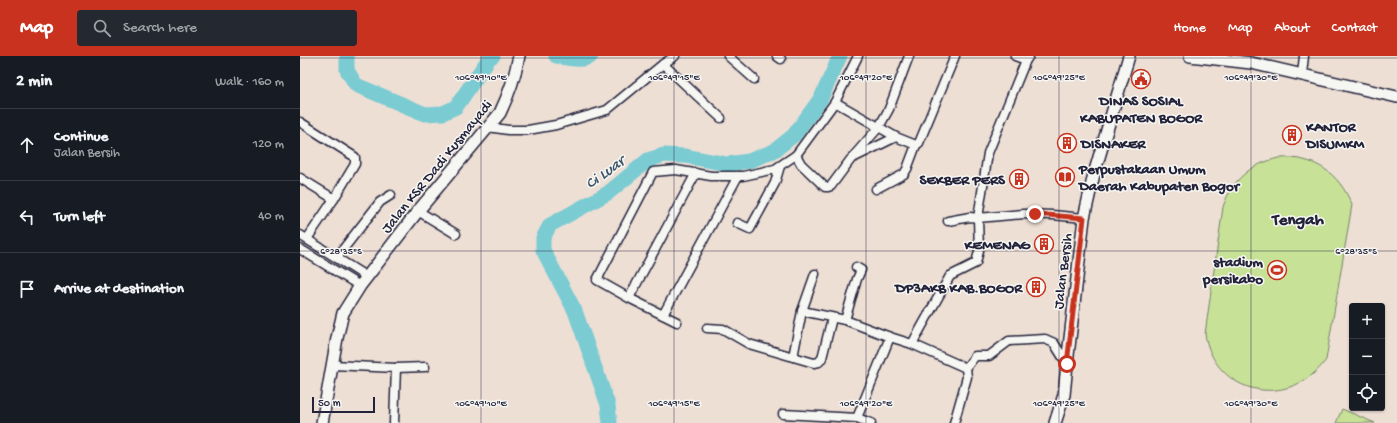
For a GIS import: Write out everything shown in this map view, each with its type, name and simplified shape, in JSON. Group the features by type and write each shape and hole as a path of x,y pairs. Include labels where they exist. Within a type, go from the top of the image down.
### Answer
{"main road":[{"name":"Jalan Bersih","path":"1055,423 1064,395 1084,218 1094,174 1130,56"},
{"path":"1190,56 1252,63 1397,97"},
{"name":"Jalan KSR Dadi Kusmayadi","path":"322,423 337,338 343,313 360,286 418,211 500,113 514,80 518,59"}],"street":[{"path":"488,127 508,130 528,130 556,125 607,110 675,56"},
{"path":"728,56 754,78"},
{"path":"677,322 597,280 653,172 676,170 711,176 743,176 775,169 796,155 835,102 858,56"},
{"path":"796,155 801,164 821,185 828,188 831,186 850,159 879,127 889,109 909,56"},
{"path":"876,189 904,174 907,169 955,56"},
{"path":"912,344 950,276 976,263 979,251 978,218 988,153 1027,58 1015,56"},
{"path":"1302,74 1304,56"},
{"path":"663,64 721,118"},
{"path":"835,102 896,137 916,145"},
{"path":"300,122 355,157 354,164 334,199 304,237 367,277"},
{"path":"850,159 896,137"},
{"path":"737,223 750,229 775,183 780,166"},
{"path":"629,298 696,173"},
{"path":"663,315 738,176"},
{"path":"300,178 334,199"},
{"path":"337,257 380,202 391,195"},
{"path":"418,211 456,234"},
{"path":"948,221 970,217 978,218 1035,214 1084,218"},
{"path":"300,249 360,286"},
{"path":"845,320 857,280 861,272 861,270 856,267"},
{"path":"793,357 802,311 815,274"},
{"path":"802,311 845,320 912,344 966,368"},
{"path":"707,328 723,329 750,344 814,363 819,362 822,358 832,318"},
{"path":"857,418 890,337"},
{"path":"954,423 967,377 966,368 975,356 989,356 1009,341 1045,339 1054,343 1067,364"},
{"path":"332,365 396,368 424,367"},
{"path":"394,423 396,368"},
{"path":"783,414 857,418 871,423"}],"green space":[{"name":"stadium persikabo","path":"1279,158 1304,160 1324,169 1340,184 1352,205 1326,360 1311,376 1293,386 1275,390 1256,389 1238,383 1223,371 1212,355 1205,334 1223,207 1227,197 1237,181 1251,169 1259,164"},
{"path":"1342,409 1375,423 1336,423"}],"waterway":[{"name":"Ci Luar","path":"347,56 347,70 356,85 425,114 443,113 456,107 490,57 493,56"},
{"name":"Ci Luar","path":"556,56 578,59 591,56"},
{"name":"Ci Luar","path":"610,423 608,405 575,311 543,250 543,238 550,225 608,193 648,160 664,155 685,156 727,164 749,161 774,151 794,135 821,98 840,56"}],"place":[{"name":"DINAS SOSIAL KABUPATEN BOGOR","path":"1141,79"},
{"name":"KANTOR DISUMKM","path":"1292,135"},
{"name":"DISNAKER","path":"1067,143"},
{"name":"Perpustakaan Umum Daerah Kabupaten Bogor","path":"1065,177"},
{"name":"SEKBER PERS","path":"1019,179"},
{"name":"KEMENAG","path":"1044,244"},
{"name":"stadium persikabo","path":"1277,270"},
{"name":"DP3AKB KAB.BOGOR","path":"1036,287"}],"district":[{"name":"Tengah","path":"1298,218"}],"route":[{"path":"1035,214 1084,218 1067,364"}]}
